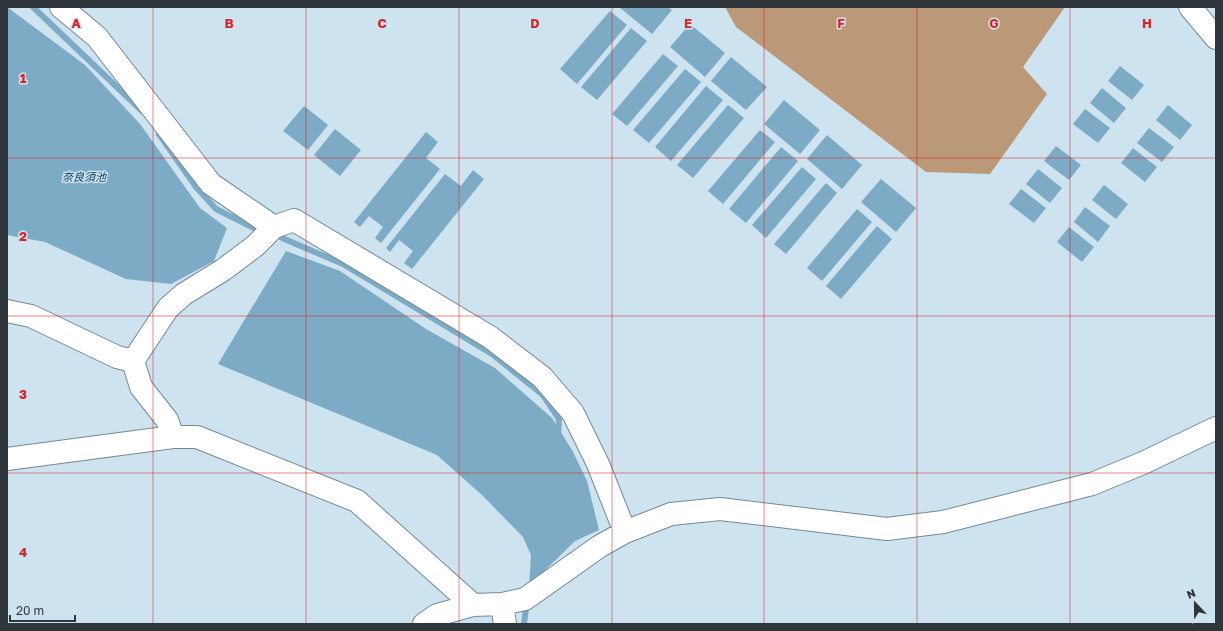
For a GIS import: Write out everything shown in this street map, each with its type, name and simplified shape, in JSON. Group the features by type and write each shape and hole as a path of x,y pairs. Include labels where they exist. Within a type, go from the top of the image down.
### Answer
{"street":[{"path":"61,7 97,37 211,184 274,227"},
{"path":"1190,7 1216,38"},
{"path":"133,361 168,308 184,294 223,270 255,246 274,227 294,220 490,337 542,377 573,413 598,464 624,532"},
{"path":"7,311 31,316 117,357 133,361"},
{"path":"133,361 141,387 167,420 173,437"},
{"path":"7,459 173,437 197,436 357,501 473,605 504,614 600,546 624,532 671,514 720,509 887,528 943,522 1092,484 1143,463 1216,428"},
{"path":"424,624 437,615 473,605"}],"shaded area":[{"path":"725,7 1065,7 1023,67 1047,94 990,174 926,172 736,27"}],"water":[{"name":"奈良須池","path":"7,7 85,65 140,124 200,208 227,228 214,261 171,284 126,279 45,242 7,235"},
{"path":"619,7 668,7 672,10 652,34"},
{"path":"610,11 627,25 577,84 560,69"},
{"path":"690,24 725,53 705,77 670,47"},
{"path":"631,28 647,41 597,100 581,87"},
{"path":"663,54 678,66 627,126 612,114"},
{"path":"731,57 767,87 746,110 711,81"},
{"path":"1120,66 1144,85 1132,100 1108,81"},
{"path":"685,69 701,82 649,143 633,130"},
{"path":"706,86 723,100 671,161 655,147"},
{"path":"1102,88 1126,108 1114,123 1090,103"},
{"path":"784,100 820,130 800,154 764,124"},
{"path":"728,105 744,118 693,178 677,165"},
{"path":"1168,105 1192,125 1180,140 1156,120"},
{"path":"304,106 328,125 308,150 283,131"},
{"path":"1085,109 1110,128 1098,143 1073,124"},
{"path":"1149,128 1174,147 1162,162 1137,143"},
{"path":"335,129 361,150 340,176 314,155"},
{"path":"760,130 775,142 723,204 708,191"},
{"path":"426,132 438,142 426,158 440,169 381,243 375,238 383,227 369,216 360,227 354,222"},
{"path":"827,135 862,165 842,189 807,159"},
{"path":"1056,146 1081,165 1069,180 1044,161"},
{"path":"781,147 798,161 746,223 729,209"},
{"path":"1133,148 1157,167 1145,182 1121,163"},
{"path":"802,167 816,179 766,238 752,225"},
{"path":"1038,169 1062,188 1050,203 1026,184"},
{"path":"473,170 484,179 412,269 404,263 413,251 399,240 390,252 386,248 445,174 461,186"},
{"path":"881,179 916,208 896,232 861,202"},
{"path":"826,183 837,193 786,254 774,244"},
{"path":"1104,185 1128,204 1116,219 1092,200"},
{"path":"1021,189 1046,208 1034,223 1009,204"},
{"path":"1085,207 1110,226 1098,242 1074,222"},
{"path":"857,209 872,222 822,281 807,268"},
{"path":"877,226 892,239 841,299 826,286"},
{"path":"1069,227 1094,247 1082,262 1057,242"},
{"path":"286,251 340,271 426,329 495,368 552,418 572,450 587,481 599,530 575,541 529,586 531,555 523,537 483,496 437,455 218,364"}],"waterway":[{"path":"33,7 142,111"},
{"path":"159,134 196,187 216,209 254,228"},
{"path":"282,238 343,264 492,354 543,395 559,419 558,437"},
{"path":"524,624 526,608"}]}
